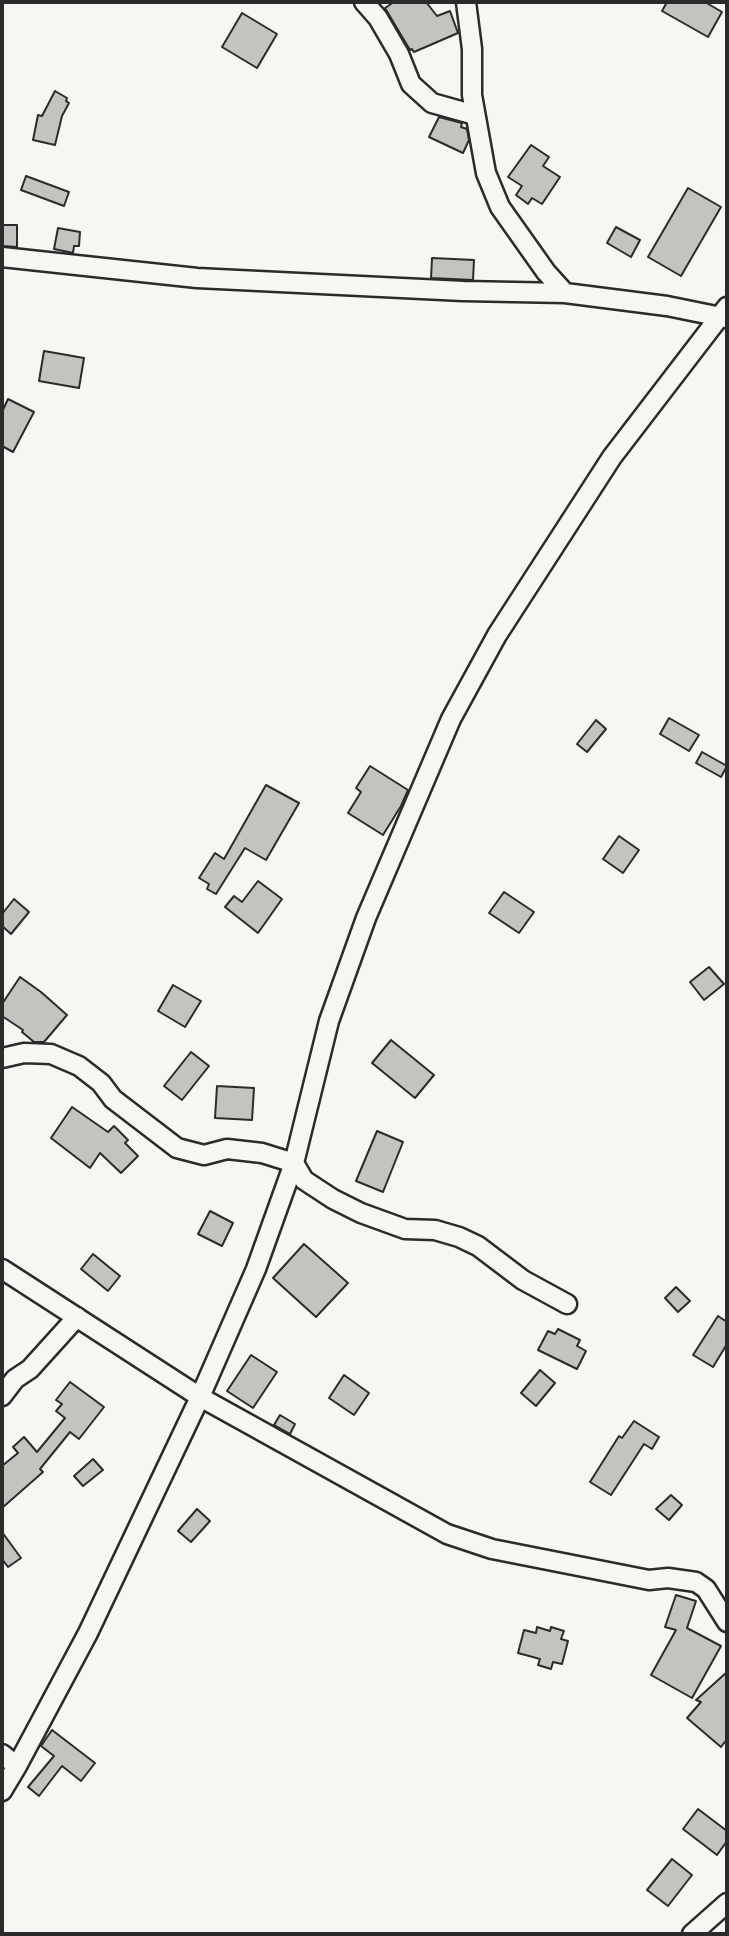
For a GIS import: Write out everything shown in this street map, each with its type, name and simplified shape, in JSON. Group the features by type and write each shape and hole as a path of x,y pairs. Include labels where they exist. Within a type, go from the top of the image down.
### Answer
{"street":[{"path":"364,2 378,18 400,54 411,84 432,103 475,115"},
{"path":"466,2 472,49 472,95 486,173 500,207 546,272 565,293"},
{"path":"2,257 197,278 565,293 725,314"},
{"path":"2,1791 18,1766 88,1633 200,1397 256,1269 294,1163 328,1021 366,918 451,719 497,635 612,457 725,314"},
{"path":"2,1058 24,1053 51,1054 79,1066 101,1083 113,1099 177,1148 204,1155 227,1149 262,1153 294,1163 304,1180 333,1199 404,1229 435,1230 458,1237 478,1247 523,1280 567,1304"},
{"path":"2,1269 200,1397 447,1534 492,1549 636,1578 668,1578 696,1582 705,1589 727,1622"},
{"path":"2,1396 77,1317"},
{"path":"2,1754 18,1766"},
{"path":"692,1934 727,1903"}],"building":[{"path":"394,2 426,2 437,16 450,11 458,33 414,52 410,50 385,8"},
{"path":"667,2 705,2 722,12 708,37 662,11"},
{"path":"242,13 277,34 257,68 222,47"},
{"path":"55,91 67,98 69,103 62,116 55,145 33,140 38,115 42,116"},
{"path":"439,117 462,123 461,127 467,129 469,140 463,153 429,137"},
{"path":"531,145 549,157 543,166 560,177 542,204 532,198 528,204 516,195 522,186 508,177"},
{"path":"26,176 69,192 64,206 21,190"},
{"path":"688,188 721,207 681,276 648,257"},
{"path":"2,225 17,225 17,247 2,246"},
{"path":"616,227 640,240 631,257 607,243"},
{"path":"58,228 80,232 79,246 74,246 73,253 54,249"},
{"path":"432,258 474,260 473,280 431,278"},
{"path":"44,351 84,358 79,388 39,381"},
{"path":"8,399 34,412 13,452 2,446 2,412"},
{"path":"669,718 699,735 689,751 660,734"},
{"path":"596,720 606,729 587,752 577,744"},
{"path":"702,752 727,766 721,777 696,763"},
{"path":"370,766 408,790 383,835 348,813 361,792 356,788"},
{"path":"266,785 299,803 266,860 245,848 216,894 207,889 209,884 199,878 215,853 224,859"},
{"path":"619,836 639,850 623,873 603,859"},
{"path":"258,881 282,899 258,933 225,907 234,896 242,902"},
{"path":"504,892 534,912 519,933 489,913"},
{"path":"14,899 29,912 11,934 2,926 2,914"},
{"path":"709,967 724,984 704,1000 690,982"},
{"path":"20,977 67,1015 44,1042 34,1042 23,1030 2,1016 2,1004"},
{"path":"173,985 201,1001 185,1027 158,1011"},
{"path":"391,1040 434,1075 415,1098 372,1063"},
{"path":"191,1052 209,1066 182,1100 164,1086"},
{"path":"217,1086 254,1088 252,1120 215,1118"},
{"path":"72,1107 108,1132 114,1126 128,1140 125,1143 138,1156 121,1173 100,1153 90,1168 51,1138"},
{"path":"377,1131 403,1142 383,1192 356,1181"},
{"path":"210,1211 233,1223 222,1246 198,1234"},
{"path":"304,1244 348,1283 316,1317 273,1278"},
{"path":"93,1254 120,1276 108,1291 81,1269"},
{"path":"676,1287 690,1301 678,1312 665,1298"},
{"path":"718,1316 727,1322 727,1344 713,1367 693,1355"},
{"path":"558,1329 580,1340 577,1346 586,1351 577,1369 538,1350 548,1331 555,1334"},
{"path":"251,1355 277,1372 253,1408 227,1391"},
{"path":"540,1370 555,1383 536,1406 521,1393"},
{"path":"344,1375 369,1393 354,1415 329,1398"},
{"path":"70,1382 104,1407 79,1439 70,1432 40,1469 43,1472 2,1508 2,1466 18,1453 13,1447 24,1437 37,1452 65,1418 56,1411 62,1404 56,1400"},
{"path":"280,1415 295,1424 290,1434 274,1425"},
{"path":"634,1421 659,1437 652,1449 644,1444 611,1495 590,1482 619,1436 622,1438"},
{"path":"93,1459 103,1470 83,1486 74,1476"},
{"path":"671,1495 682,1505 669,1520 656,1509"},
{"path":"197,1509 210,1521 191,1542 178,1531"},
{"path":"2,1532 21,1558 8,1567 2,1559"},
{"path":"676,1595 696,1601 687,1628 721,1646 692,1698 651,1675 676,1630 665,1627"},
{"path":"537,1627 564,1631 561,1639 568,1641 562,1664 553,1662 551,1669 538,1665 540,1659 518,1653 524,1630 536,1633"},
{"path":"727,1672 727,1739 721,1747 687,1718 701,1702 696,1700"},
{"path":"52,1730 95,1763 81,1781 62,1766 39,1796 28,1787 54,1756 41,1746"},
{"path":"698,1809 727,1831 727,1841 717,1855 683,1829"},
{"path":"672,1859 692,1875 668,1906 647,1890"}]}
